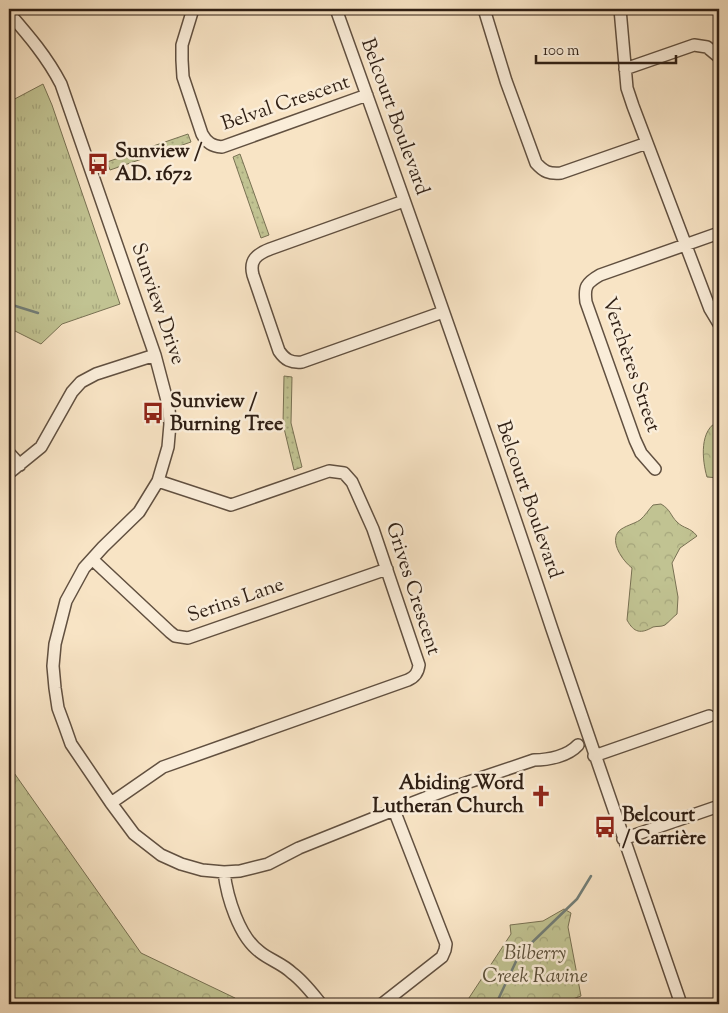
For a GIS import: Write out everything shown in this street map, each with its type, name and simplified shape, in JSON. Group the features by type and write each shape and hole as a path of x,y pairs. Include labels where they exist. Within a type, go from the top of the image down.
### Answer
{"street":[{"name":"Belval Crescent","path":"192,9 182,45 183,77 202,134 207,142 214,146 222,147 367,96"},
{"name":"Belcourt Boulevard","path":"336,9 552,628 584,743 594,756 681,1004"},
{"path":"484,9 516,108 536,163 541,169 548,173 561,173 647,143"},
{"path":"620,9 628,88 685,245 710,309 719,324"},
{"name":"Sunview Drive","path":"9,13 35,42 61,84 155,355 169,408 168,447 158,481 139,512 92,559 74,584 62,611 53,655 54,688 58,708 72,744 134,834 161,855 192,867 224,872 240,872 268,864 329,835 451,788 534,760 544,760 572,752 584,743"},
{"path":"625,68 694,44 707,47 719,56"},
{"path":"404,202 270,249 258,254 254,258 252,270 276,343 284,358 290,362 302,362 443,312"},
{"path":"685,245 719,233"},
{"name":"Verchères Street","path":"655,468 641,453 635,440 586,302 585,290 592,280 600,275 685,245"},
{"path":"9,473 41,447 72,392 82,382 96,374 155,355"},
{"path":"9,453 20,465"},
{"name":"Grives Crescent","path":"111,803 163,766 414,678 418,672 418,658 387,569 363,505 352,482 344,473 329,471 231,505 158,481"},
{"name":"Serins Lane","path":"92,559 170,632 175,636 188,638 387,569"},
{"path":"594,756 709,716"},
{"path":"622,839 719,806"},
{"path":"382,1004 442,957 446,950 446,944 394,810"},
{"path":"224,872 226,888 246,938 259,952 292,972 321,1004"}],"green space":[{"path":"43,84 52,105 120,304 62,324 41,344 9,328 9,102"},
{"path":"188,134 191,142 110,170 107,162"},
{"path":"240,154 269,235 261,238 233,157"},
{"path":"284,376 292,377 291,423 302,467 294,470 283,424"},
{"path":"719,421 719,478 707,477 703,454 705,438 708,431"},
{"path":"661,504 667,508 677,522 697,536 680,548 672,563 678,597 677,614 665,625 653,627 645,631 638,631 632,628 627,620 632,568 618,551 616,535 621,529 644,517 653,505"},
{"path":"9,759 12,770 141,953 235,998 242,1004 9,1004"},
{"name":"Bilberry Creek Ravine","path":"564,909 571,913 568,927 581,996 559,1004 465,1004 511,934 510,925 543,921"}],"waterway":[{"path":"9,304 38,313"},
{"path":"496,1004 519,955 577,899 591,876"}],"place":[{"name":"Sunview / AD. 1672","path":"98,164"},
{"name":"Sunview / Burning Tree","path":"153,413"},
{"name":"Abiding Word Lutheran Church","path":"541,796"},
{"name":"Belcourt / Carrière","path":"605,827"}]}
